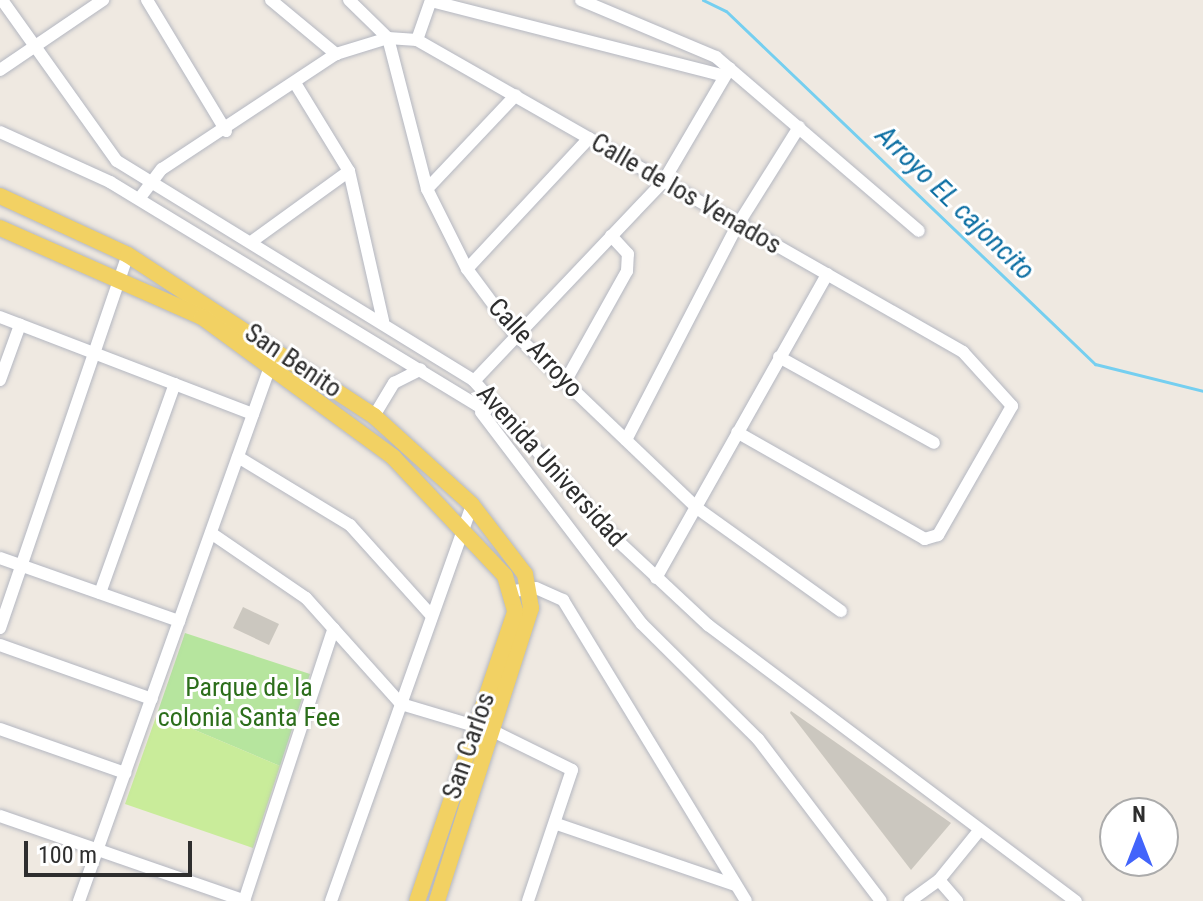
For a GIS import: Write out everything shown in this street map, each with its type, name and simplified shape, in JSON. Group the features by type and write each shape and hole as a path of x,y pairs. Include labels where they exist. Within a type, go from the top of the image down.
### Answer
{"main road":[{"name":"San Benito","path":"0,196 128,255 273,358 381,447 464,525 513,591"},
{"name":"San Benito","path":"0,228 123,277 202,317 374,416 472,505 532,590"},
{"path":"437,901 493,731 532,590"},
{"name":"San Carlos","path":"417,901 515,612 513,591"}],"street":[{"name":"Avenida Universidad","path":"2,0 104,150 150,182 383,321 474,381 656,578 978,832 1076,901"},
{"path":"0,70 103,0"},
{"path":"147,0 226,131"},
{"path":"271,0 336,54"},
{"path":"349,0 388,38"},
{"path":"417,40 431,0 728,72"},
{"path":"581,0 687,41 799,127 919,231"},
{"name":"Calle de los Venados","path":"150,182 336,54 388,38 417,40 737,226 963,352 1012,406 932,538 737,432"},
{"name":"Calle Arroyo","path":"388,38 427,189 467,269 516,335 697,508 841,611"},
{"path":"474,381 663,182 728,72"},
{"path":"295,83 349,171 383,321"},
{"path":"427,189 516,95"},
{"path":"626,440 737,226 799,127"},
{"path":"0,132 139,199 421,369 481,412 642,624 766,748 881,901"},
{"path":"467,269 589,138"},
{"path":"251,242 349,171"},
{"path":"139,199 150,182"},
{"path":"565,382 627,271 628,254 611,236"},
{"path":"0,628 123,277 128,255"},
{"path":"656,578 827,274"},
{"path":"0,317 253,414"},
{"path":"0,380 20,325"},
{"path":"779,357 934,443"},
{"path":"79,901 273,358"},
{"path":"374,416 394,383 421,369"},
{"path":"100,593 175,384"},
{"path":"481,412 501,407"},
{"path":"238,457 358,531 432,616"},
{"path":"331,901 472,505"},
{"path":"211,533 289,584 334,628 401,704 475,726"},
{"path":"0,558 179,621"},
{"path":"513,591 532,590 563,600 746,901"},
{"path":"0,816 245,901 334,628"},
{"path":"0,645 152,699"},
{"path":"0,729 125,773"},
{"path":"493,731 572,770 557,824 528,901"},
{"path":"557,824 735,885"},
{"path":"910,901 939,880 978,832"},
{"path":"939,880 957,901"}],"green space":[{"name":"Parque de la colonia Santa Fee","path":"185,633 310,674 280,766 157,714"},
{"path":"157,714 280,766 253,848 125,804"}],"building":[{"path":"243,607 279,624 269,645 233,628"},
{"path":"790,713 951,823 911,870"}],"waterway":[{"name":"Arroyo EL cajoncito","path":"703,0 726,11 1095,364 1203,391"}]}
